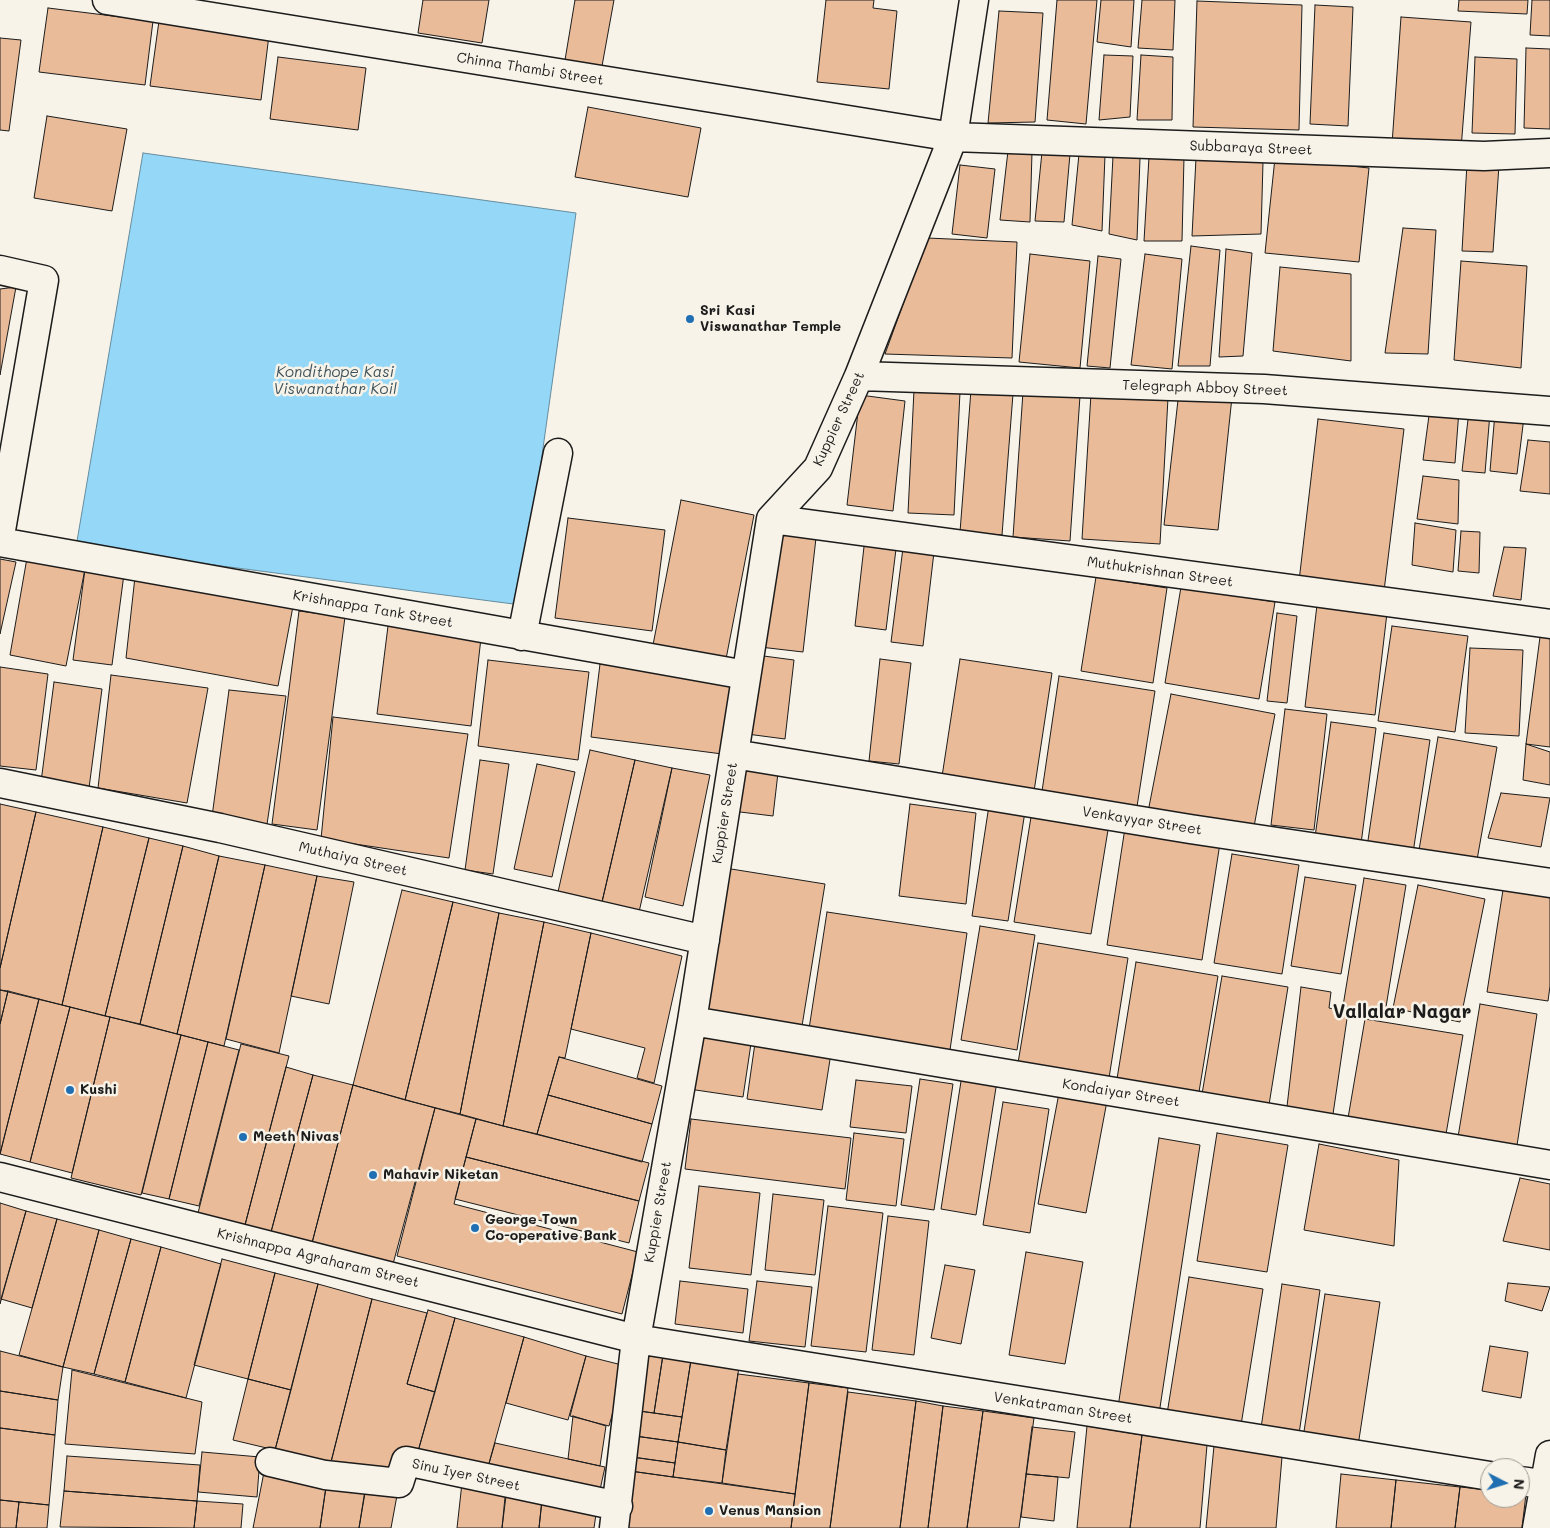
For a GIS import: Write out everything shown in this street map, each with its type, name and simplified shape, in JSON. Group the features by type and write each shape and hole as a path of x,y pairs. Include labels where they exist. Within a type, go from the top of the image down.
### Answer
{"street":[{"name":"Chinna Thambi Street","path":"107,0 953,137"},
{"name":"Kuppier Street","path":"616,1517 636,1339 692,1021 771,519 818,468 859,376 953,137 974,0"},
{"name":"Subbaraya Street","path":"953,137 1474,156 1550,153"},
{"path":"0,270 44,280 0,536"},
{"name":"Telegraph Abboy Street","path":"859,376 1264,389 1550,411"},
{"path":"522,636 558,452"},
{"name":"Muthukrishnan Street","path":"771,519 1550,624"},
{"name":"Krishnappa Tank Street","path":"0,542 746,675"},
{"name":"Venkayyar Street","path":"734,754 1190,829 1550,883"},
{"name":"Muthaiya Street","path":"0,783 220,828 705,940"},
{"name":"Kondaiyar Street","path":"692,1021 1550,1165"},
{"name":"Krishnappa Agraharam Street","path":"0,1177 636,1339"},
{"name":"Venkatraman Street","path":"636,1339 1480,1474"},
{"path":"1537,1528 1538,1483 1550,1455"},
{"name":"Sinu Iyer Street","path":"270,1462 325,1475 399,1484 406,1461 616,1517"}],"water":[{"name":"Kondithope Kasi Viswanathar Koil","path":"143,153 576,213 521,605 76,547"}],"building":[{"path":"423,0 489,0 482,43 418,33"},
{"path":"575,0 614,0 602,66 565,60"},
{"path":"826,0 874,0 873,8 897,11 889,89 817,82"},
{"path":"1057,0 1097,0 1086,124 1047,120"},
{"path":"1101,0 1134,0 1131,47 1097,42"},
{"path":"1142,0 1175,0 1173,50 1138,48"},
{"path":"1459,0 1528,0 1527,14 1458,11"},
{"path":"1532,0 1550,0 1550,36 1530,35"},
{"path":"1197,1 1302,5 1299,130 1193,127"},
{"path":"1315,5 1353,7 1348,126 1310,124"},
{"path":"48,8 153,21 145,85 39,72"},
{"path":"999,11 1043,13 1035,122 988,123"},
{"path":"1401,17 1471,22 1461,149 1392,144"},
{"path":"159,21 269,35 261,100 150,86"},
{"path":"0,38 21,40 9,131 0,130"},
{"path":"1526,48 1550,49 1550,129 1524,128"},
{"path":"1104,55 1133,56 1130,117 1099,120"},
{"path":"1141,55 1173,57 1172,120 1137,120"},
{"path":"278,57 366,68 358,130 270,119"},
{"path":"1475,57 1517,59 1515,134 1472,133"},
{"path":"588,107 701,128 688,197 575,177"},
{"path":"47,116 127,129 112,211 34,198"},
{"path":"1008,151 1032,152 1030,222 1000,220"},
{"path":"1042,152 1070,154 1064,222 1035,221"},
{"path":"1079,154 1105,155 1102,231 1072,225"},
{"path":"1113,156 1140,158 1137,240 1109,234"},
{"path":"1149,157 1184,157 1182,241 1144,241"},
{"path":"1196,158 1263,162 1261,234 1192,236"},
{"path":"1275,158 1369,168 1359,262 1265,253"},
{"path":"1467,163 1499,165 1493,252 1462,251"},
{"path":"960,165 995,169 987,238 952,234"},
{"path":"1403,228 1436,230 1428,354 1385,353"},
{"path":"927,238 1017,242 1012,358 885,354"},
{"path":"1191,246 1220,250 1210,366 1178,366"},
{"path":"1226,249 1252,253 1243,356 1219,357"},
{"path":"1030,254 1090,261 1080,368 1019,362"},
{"path":"1145,254 1182,259 1172,369 1131,365"},
{"path":"1098,256 1121,259 1110,368 1087,366"},
{"path":"1461,261 1527,266 1521,368 1454,360"},
{"path":"1280,267 1351,274 1351,361 1273,351"},
{"path":"16,287 0,375 0,289"},
{"path":"914,390 960,392 954,515 908,513"},
{"path":"971,390 1013,394 1002,535 960,532"},
{"path":"1179,391 1232,397 1218,530 1164,525"},
{"path":"1023,392 1080,396 1070,541 1013,537"},
{"path":"1091,394 1168,398 1160,544 1082,539"},
{"path":"860,395 905,401 893,511 847,505"},
{"path":"1430,408 1459,410 1455,463 1423,460"},
{"path":"1469,411 1490,413 1485,473 1462,471"},
{"path":"1495,413 1524,417 1517,474 1490,471"},
{"path":"1318,419 1404,429 1384,591 1299,581"},
{"path":"1528,440 1550,442 1550,494 1520,491"},
{"path":"1423,476 1459,480 1458,524 1417,519"},
{"path":"681,500 754,515 726,659 653,645"},
{"path":"568,518 665,530 652,631 555,618"},
{"path":"1415,523 1456,530 1453,572 1412,565"},
{"path":"1461,531 1480,532 1479,573 1458,571"},
{"path":"773,533 816,538 803,652 760,647"},
{"path":"865,538 897,541 886,630 855,626"},
{"path":"1504,547 1526,548 1521,600 1493,596"},
{"path":"903,548 934,552 923,646 891,642"},
{"path":"27,558 85,569 66,666 10,655"},
{"path":"0,559 16,562 0,634"},
{"path":"85,569 124,574 112,665 73,660"},
{"path":"135,577 294,601 278,686 126,658"},
{"path":"1096,577 1167,588 1153,683 1081,671"},
{"path":"1181,587 1275,602 1259,699 1165,683"},
{"path":"1317,605 1387,613 1375,715 1305,707"},
{"path":"299,611 345,617 317,830 272,824"},
{"path":"1277,613 1297,616 1287,703 1267,701"},
{"path":"388,626 481,638 471,726 377,714"},
{"path":"1392,626 1468,636 1455,732 1378,721"},
{"path":"1540,637 1550,638 1550,747 1526,744"},
{"path":"1470,648 1523,650 1519,736 1465,733"},
{"path":"756,655 794,660 785,739 747,734"},
{"path":"880,659 911,663 899,764 869,761"},
{"path":"960,659 1052,673 1033,798 941,783"},
{"path":"488,660 589,672 578,760 478,746"},
{"path":"600,664 739,682 730,755 591,737"},
{"path":"0,667 48,674 36,770 0,766"},
{"path":"111,675 208,688 187,803 98,788"},
{"path":"1059,676 1155,691 1136,813 1041,798"},
{"path":"54,682 102,689 89,788 41,782"},
{"path":"229,690 286,696 266,831 211,824"},
{"path":"1171,694 1275,714 1253,832 1148,812"},
{"path":"1285,709 1327,714 1314,830 1271,825"},
{"path":"333,717 468,734 449,858 321,839"},
{"path":"1331,722 1376,728 1361,844 1315,837"},
{"path":"1384,733 1430,740 1413,853 1367,847"},
{"path":"1438,737 1497,747 1477,860 1419,850"},
{"path":"1526,744 1550,752 1550,785 1523,780"},
{"path":"590,750 635,760 602,902 558,892"},
{"path":"738,759 779,764 773,816 732,811"},
{"path":"480,760 509,764 493,874 465,870"},
{"path":"635,760 672,768 639,912 602,902"},
{"path":"537,764 575,772 552,877 514,869"},
{"path":"672,768 710,775 683,906 645,897"},
{"path":"1501,793 1550,798 1541,847 1488,838"},
{"path":"990,799 1026,805 1008,921 972,916"},
{"path":"0,804 36,812 0,968"},
{"path":"910,804 976,813 966,904 899,896"},
{"path":"36,812 103,827 62,1005 0,990 0,968"},
{"path":"1031,817 1108,830 1091,934 1014,922"},
{"path":"103,827 149,838 105,1016 62,1005"},
{"path":"1125,828 1220,843 1202,960 1107,945"},
{"path":"149,838 183,846 140,1024 105,1016"},
{"path":"183,846 219,856 177,1034 140,1024"},
{"path":"1232,854 1299,865 1282,974 1214,963"},
{"path":"219,856 265,865 224,1046 177,1034"},
{"path":"265,865 317,876 279,1053 226,1039"},
{"path":"725,868 825,884 802,1026 702,1009"},
{"path":"317,876 354,882 329,1004 291,996"},
{"path":"1305,877 1356,885 1341,974 1291,966"},
{"path":"1364,878 1406,885 1385,1013 1343,1006"},
{"path":"1418,885 1485,899 1460,1022 1393,1008"},
{"path":"402,890 453,902 405,1100 353,1085"},
{"path":"1503,890 1550,897 1550,986 1548,1001 1487,992"},
{"path":"453,902 499,913 460,1114 405,1100"},
{"path":"827,912 967,933 950,1050 809,1029"},
{"path":"499,913 544,922 503,1126 460,1114"},
{"path":"544,922 591,933 565,1058 559,1057 537,1134 503,1126"},
{"path":"980,926 1035,935 1017,1050 961,1040"},
{"path":"591,933 682,956 654,1083 637,1078 645,1048 571,1029"},
{"path":"1038,943 1128,958 1109,1078 1018,1063"},
{"path":"1136,962 1218,976 1198,1098 1116,1085"},
{"path":"1222,976 1288,987 1268,1111 1201,1100"},
{"path":"1301,987 1331,992 1329,1008 1348,1012 1332,1121 1286,1115"},
{"path":"0,990 8,991 0,1024"},
{"path":"8,991 39,999 0,1154 0,1024"},
{"path":"39,999 70,1007 30,1162 0,1154"},
{"path":"1480,1004 1537,1014 1516,1152 1457,1143"},
{"name":"Kushi","path":"70,1007 110,1017 72,1173 30,1162"},
{"path":"110,1017 181,1035 141,1195 71,1178"},
{"path":"1365,1019 1463,1035 1445,1140 1347,1124"},
{"path":"697,1029 752,1037 743,1097 689,1089"},
{"path":"181,1035 208,1042 169,1199 142,1193"},
{"path":"756,1036 832,1047 822,1110 747,1099"},
{"path":"208,1042 239,1050 199,1206 169,1199"},
{"name":"Meeth Nivas","path":"241,1044 289,1056 245,1225 198,1213"},
{"path":"559,1057 662,1086 652,1124 548,1095"},
{"path":"286,1067 313,1075 271,1232 245,1225"},
{"path":"313,1075 353,1085 312,1243 271,1232"},
{"path":"962,1075 997,1081 976,1215 941,1209"},
{"path":"920,1079 953,1084 934,1210 901,1205"},
{"path":"856,1080 912,1086 906,1133 850,1127"},
{"name":"Mahavir Niketan","path":"353,1085 435,1108 393,1264 312,1243"},
{"path":"1059,1093 1107,1101 1086,1213 1038,1204"},
{"path":"548,1095 652,1124 642,1162 537,1134"},
{"path":"1003,1102 1049,1109 1030,1233 983,1225"},
{"name":"George Town Co-operative Bank","path":"435,1108 476,1119 454,1204 638,1252 622,1314 397,1256"},
{"path":"476,1119 649,1163 639,1201 466,1157"},
{"path":"691,1119 851,1138 845,1189 685,1169"},
{"path":"854,1133 904,1139 896,1206 846,1200"},
{"path":"1217,1133 1288,1145 1267,1272 1197,1261"},
{"path":"1159,1138 1200,1145 1159,1414 1118,1407"},
{"path":"1319,1144 1399,1160 1394,1246 1304,1230"},
{"path":"466,1157 639,1201 629,1243 455,1199"},
{"path":"1520,1178 1550,1184 1550,1250 1503,1241"},
{"path":"699,1186 760,1193 751,1275 689,1268"},
{"path":"773,1194 824,1200 815,1275 765,1270"},
{"path":"0,1203 26,1211 0,1304"},
{"path":"828,1206 883,1213 866,1352 811,1346"},
{"path":"26,1211 57,1219 32,1308 1,1299"},
{"path":"888,1216 929,1221 914,1355 872,1350"},
{"path":"57,1219 99,1230 63,1367 19,1355"},
{"path":"99,1230 131,1239 94,1374 63,1367"},
{"path":"131,1239 161,1247 125,1382 94,1374"},
{"path":"161,1247 221,1264 186,1398 125,1382"},
{"path":"1026,1252 1083,1262 1065,1364 1009,1355"},
{"path":"222,1259 275,1273 248,1379 194,1365"},
{"path":"945,1265 975,1270 961,1344 931,1338"},
{"path":"275,1273 318,1284 291,1390 248,1379"},
{"path":"1189,1277 1263,1289 1241,1425 1167,1414"},
{"path":"680,1281 748,1289 743,1333 675,1324"},
{"path":"757,1281 812,1287 805,1347 749,1341"},
{"path":"1508,1283 1550,1287 1542,1311 1505,1301"},
{"path":"318,1284 372,1299 331,1462 275,1450"},
{"path":"1282,1284 1320,1290 1299,1434 1261,1428"},
{"path":"1325,1294 1380,1302 1358,1446 1303,1438"},
{"path":"372,1299 427,1313 407,1384 435,1392 417,1455 394,1477 331,1462"},
{"path":"428,1310 455,1318 435,1392 407,1384"},
{"path":"455,1318 524,1337 486,1474 417,1455"},
{"path":"524,1337 586,1356 568,1420 506,1403"},
{"path":"1490,1346 1528,1352 1521,1398 1482,1391"},
{"path":"0,1351 63,1367 58,1400 0,1391"},
{"path":"645,1353 663,1355 654,1413 639,1411"},
{"path":"663,1355 691,1360 682,1417 654,1413"},
{"path":"586,1356 626,1366 609,1426 570,1416"},
{"path":"691,1360 739,1367 726,1450 678,1442"},
{"path":"72,1370 202,1402 195,1454 65,1444"},
{"path":"738,1374 809,1383 795,1494 722,1483"},
{"path":"248,1379 291,1390 275,1450 233,1440"},
{"path":"809,1383 848,1388 830,1528 791,1528"},
{"path":"0,1391 58,1400 55,1435 0,1428"},
{"path":"848,1392 916,1401 900,1528 830,1528"},
{"path":"916,1401 943,1406 928,1528 900,1528"},
{"path":"943,1406 983,1411 967,1528 928,1528"},
{"path":"639,1411 682,1417 678,1442 635,1436"},
{"path":"983,1411 1034,1418 1019,1528 967,1528"},
{"path":"573,1416 606,1426 600,1466 568,1459"},
{"path":"1087,1426 1142,1435 1130,1528 1077,1528"},
{"path":"1032,1427 1075,1432 1069,1478 1026,1474"},
{"path":"0,1428 55,1435 49,1505 0,1500"},
{"path":"1142,1435 1207,1445 1200,1528 1130,1528"},
{"path":"635,1436 678,1442 675,1463 632,1457"},
{"path":"678,1442 726,1450 722,1483 673,1477"},
{"path":"495,1443 605,1467 598,1499 486,1474"},
{"path":"1214,1446 1282,1457 1276,1528 1206,1528"},
{"path":"202,1452 260,1457 257,1497 198,1492"},
{"path":"67,1456 200,1465 197,1501 64,1491"},
{"path":"632,1457 675,1463 673,1477 630,1471"},
{"path":"265,1467 327,1480 320,1528 253,1528"},
{"name":"Venus Mansion","path":"630,1471 795,1494 791,1528 622,1528"},
{"path":"1026,1474 1058,1477 1054,1521 1021,1517"},
{"path":"1341,1474 1396,1480 1391,1528 1336,1528"},
{"path":"327,1480 366,1487 359,1528 320,1528"},
{"path":"1396,1480 1460,1487 1455,1528 1391,1528"},
{"path":"462,1483 506,1487 502,1528 457,1528"},
{"path":"366,1484 398,1490 391,1528 359,1528"},
{"path":"1460,1487 1480,1489 1480,1508 1524,1508 1522,1528 1455,1528"},
{"path":"64,1491 197,1501 194,1528 60,1527"},
{"path":"506,1496 542,1500 539,1528 502,1528"},
{"path":"0,1500 19,1502 16,1528 0,1528"},
{"path":"542,1500 597,1507 594,1528 539,1528"},
{"path":"197,1501 243,1504 241,1528 194,1528"},
{"path":"19,1502 49,1505 47,1528 16,1528"}],"place":[{"name":"Sri Kasi Viswanathar Temple","path":"690,319"},
{"name":"Kushi","path":"70,1090"},
{"name":"Meeth Nivas","path":"243,1137"},
{"name":"Mahavir Niketan","path":"373,1175"},
{"name":"George Town Co-operative Bank","path":"475,1228"},
{"name":"Venus Mansion","path":"709,1511"}],"district":[{"name":"Vallalar Nagar","path":"1402,1012"}]}
